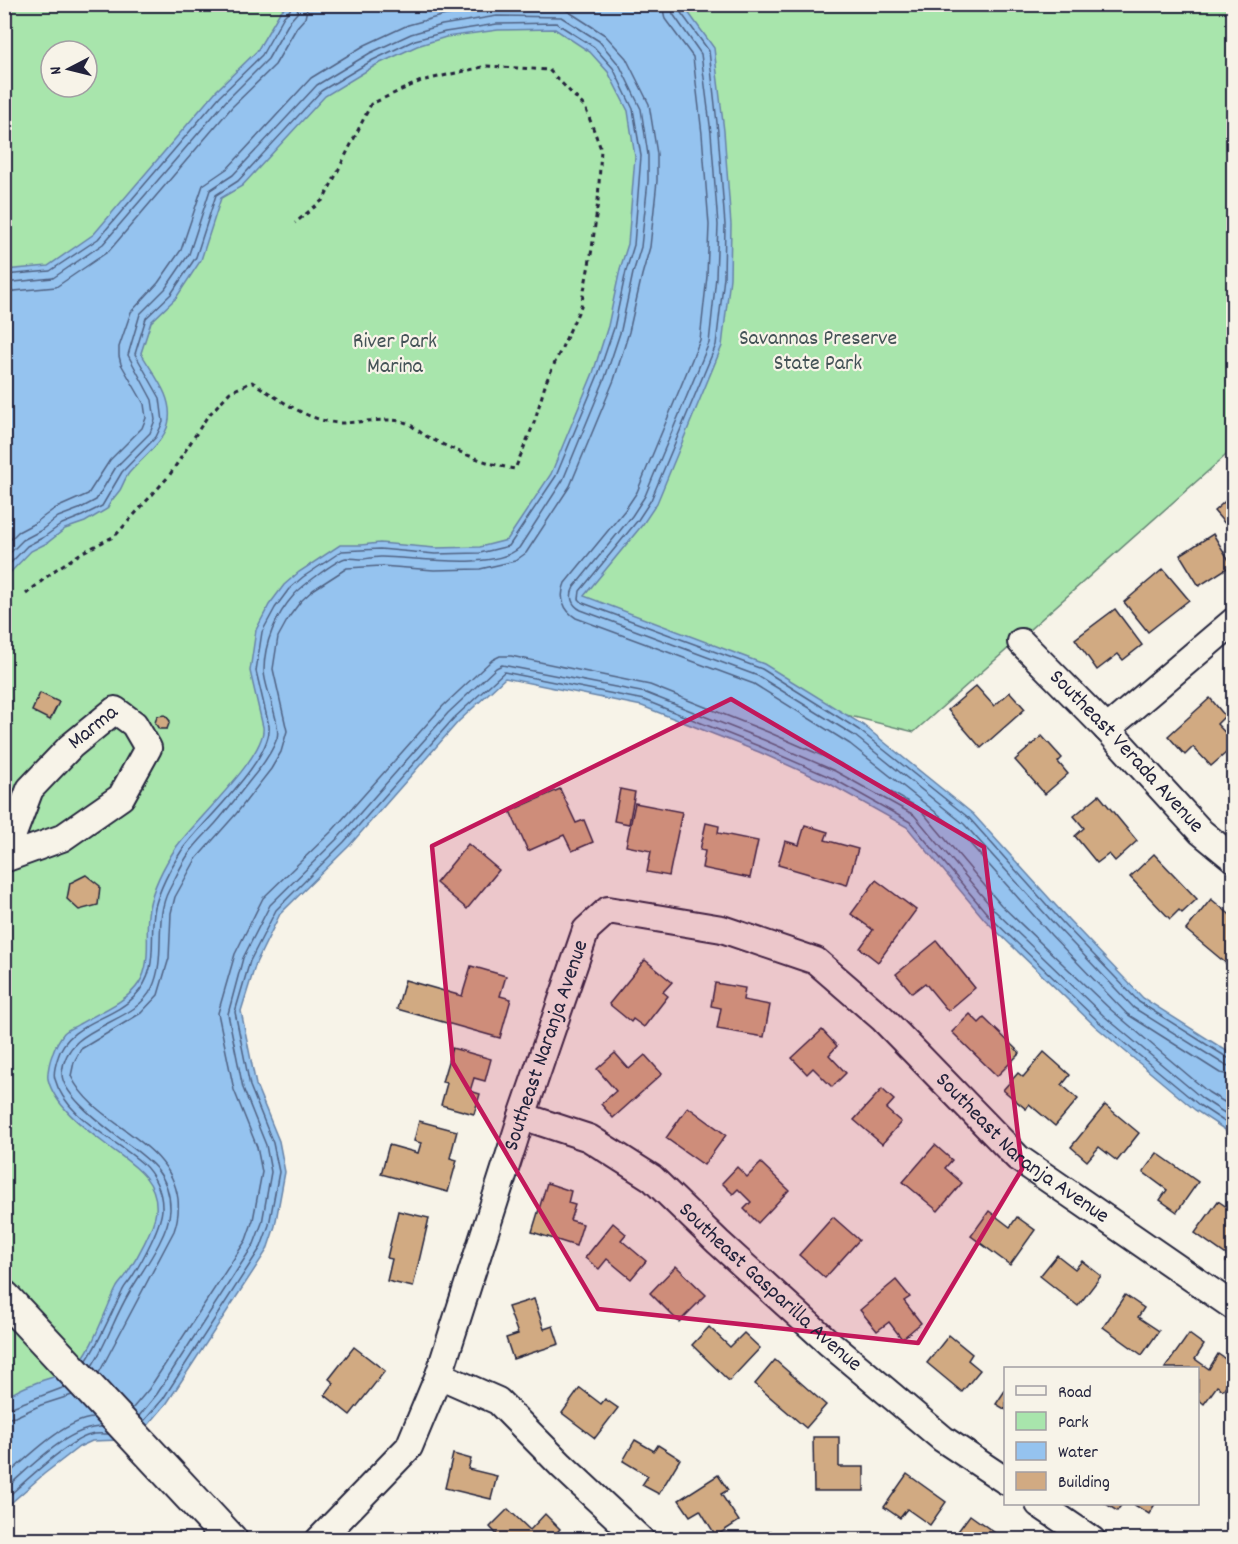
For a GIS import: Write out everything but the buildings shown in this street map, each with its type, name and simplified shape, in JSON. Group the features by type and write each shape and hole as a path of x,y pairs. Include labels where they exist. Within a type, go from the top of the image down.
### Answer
{"main road":[{"path":"4,1297 231,1539"}],"street":[{"path":"1107,729 1233,621"},
{"name":"Southeast Verada Avenue","path":"1021,642 1107,729 1201,832 1233,859"},
{"name":"Marma","path":"115,710 134,724 148,748 121,797 62,838 4,858 30,789 58,759 115,710"},
{"name":"Southeast Naranja Avenue","path":"319,1539 409,1447 439,1375 522,1116 586,930 608,910 722,929 816,961 883,1018 1018,1158 1233,1307"},
{"name":"Southeast Gasparilla Avenue","path":"522,1116 589,1138 652,1178 718,1242 828,1342 943,1439 1004,1480"},
{"path":"439,1375 498,1401 561,1465 640,1539"},
{"path":"1042,1505 1092,1539"}],"path":[{"path":"26,594 55,570 83,552 115,536 169,476 207,417 230,392 252,382 306,415 337,423 405,422 425,435 457,449 498,466 514,469 534,423 546,382 584,295 592,249 601,149 585,107 549,70 487,66 421,81 370,104 324,199 295,224"}],"highlighted area":[{"path":"731,699 984,847 1022,1169 918,1343 598,1309 453,1063 432,846"}],"green space":[{"name":"Savannas Preserve State Park","path":"5,5 1233,5 1233,449 914,732 706,680 460,613 221,885 229,1174 5,1459"}],"water":[{"path":"288,5 683,5 714,48 724,131 731,225 730,278 722,346 657,503 643,524 584,596 764,664 863,725 973,814 1143,998 1233,1055 1233,1135 1195,1110 1095,1026 985,920 907,827 830,784 759,752 642,706 505,678 458,722 349,846 280,914 256,963 241,1011 256,1085 279,1141 285,1172 275,1226 267,1250 167,1403 145,1429 121,1440 92,1441 79,1447 5,1508 5,1397 29,1385 65,1373 81,1360 93,1341 117,1287 145,1243 156,1211 156,1199 152,1188 140,1171 79,1123 56,1098 48,1079 51,1059 62,1035 120,1001 139,983 146,966 149,908 153,892 164,868 177,846 228,788 254,754 261,739 263,727 250,671 256,630 269,605 284,585 299,572 340,545 380,543 435,548 480,547 507,540 551,474 593,373 608,326 620,269 628,244 635,157 628,111 608,72 590,52 555,29 498,30 446,37 417,46 376,65 325,96 242,186 221,198 201,260 176,298 151,322 141,353 165,394 169,408 169,419 161,439 129,473 107,509 85,522 65,529 47,543 31,551 5,578 5,270 48,266 94,234 216,91 257,51 280,12"}],"park label":[{"name":"River Park Marina","path":"395,354"}]}
